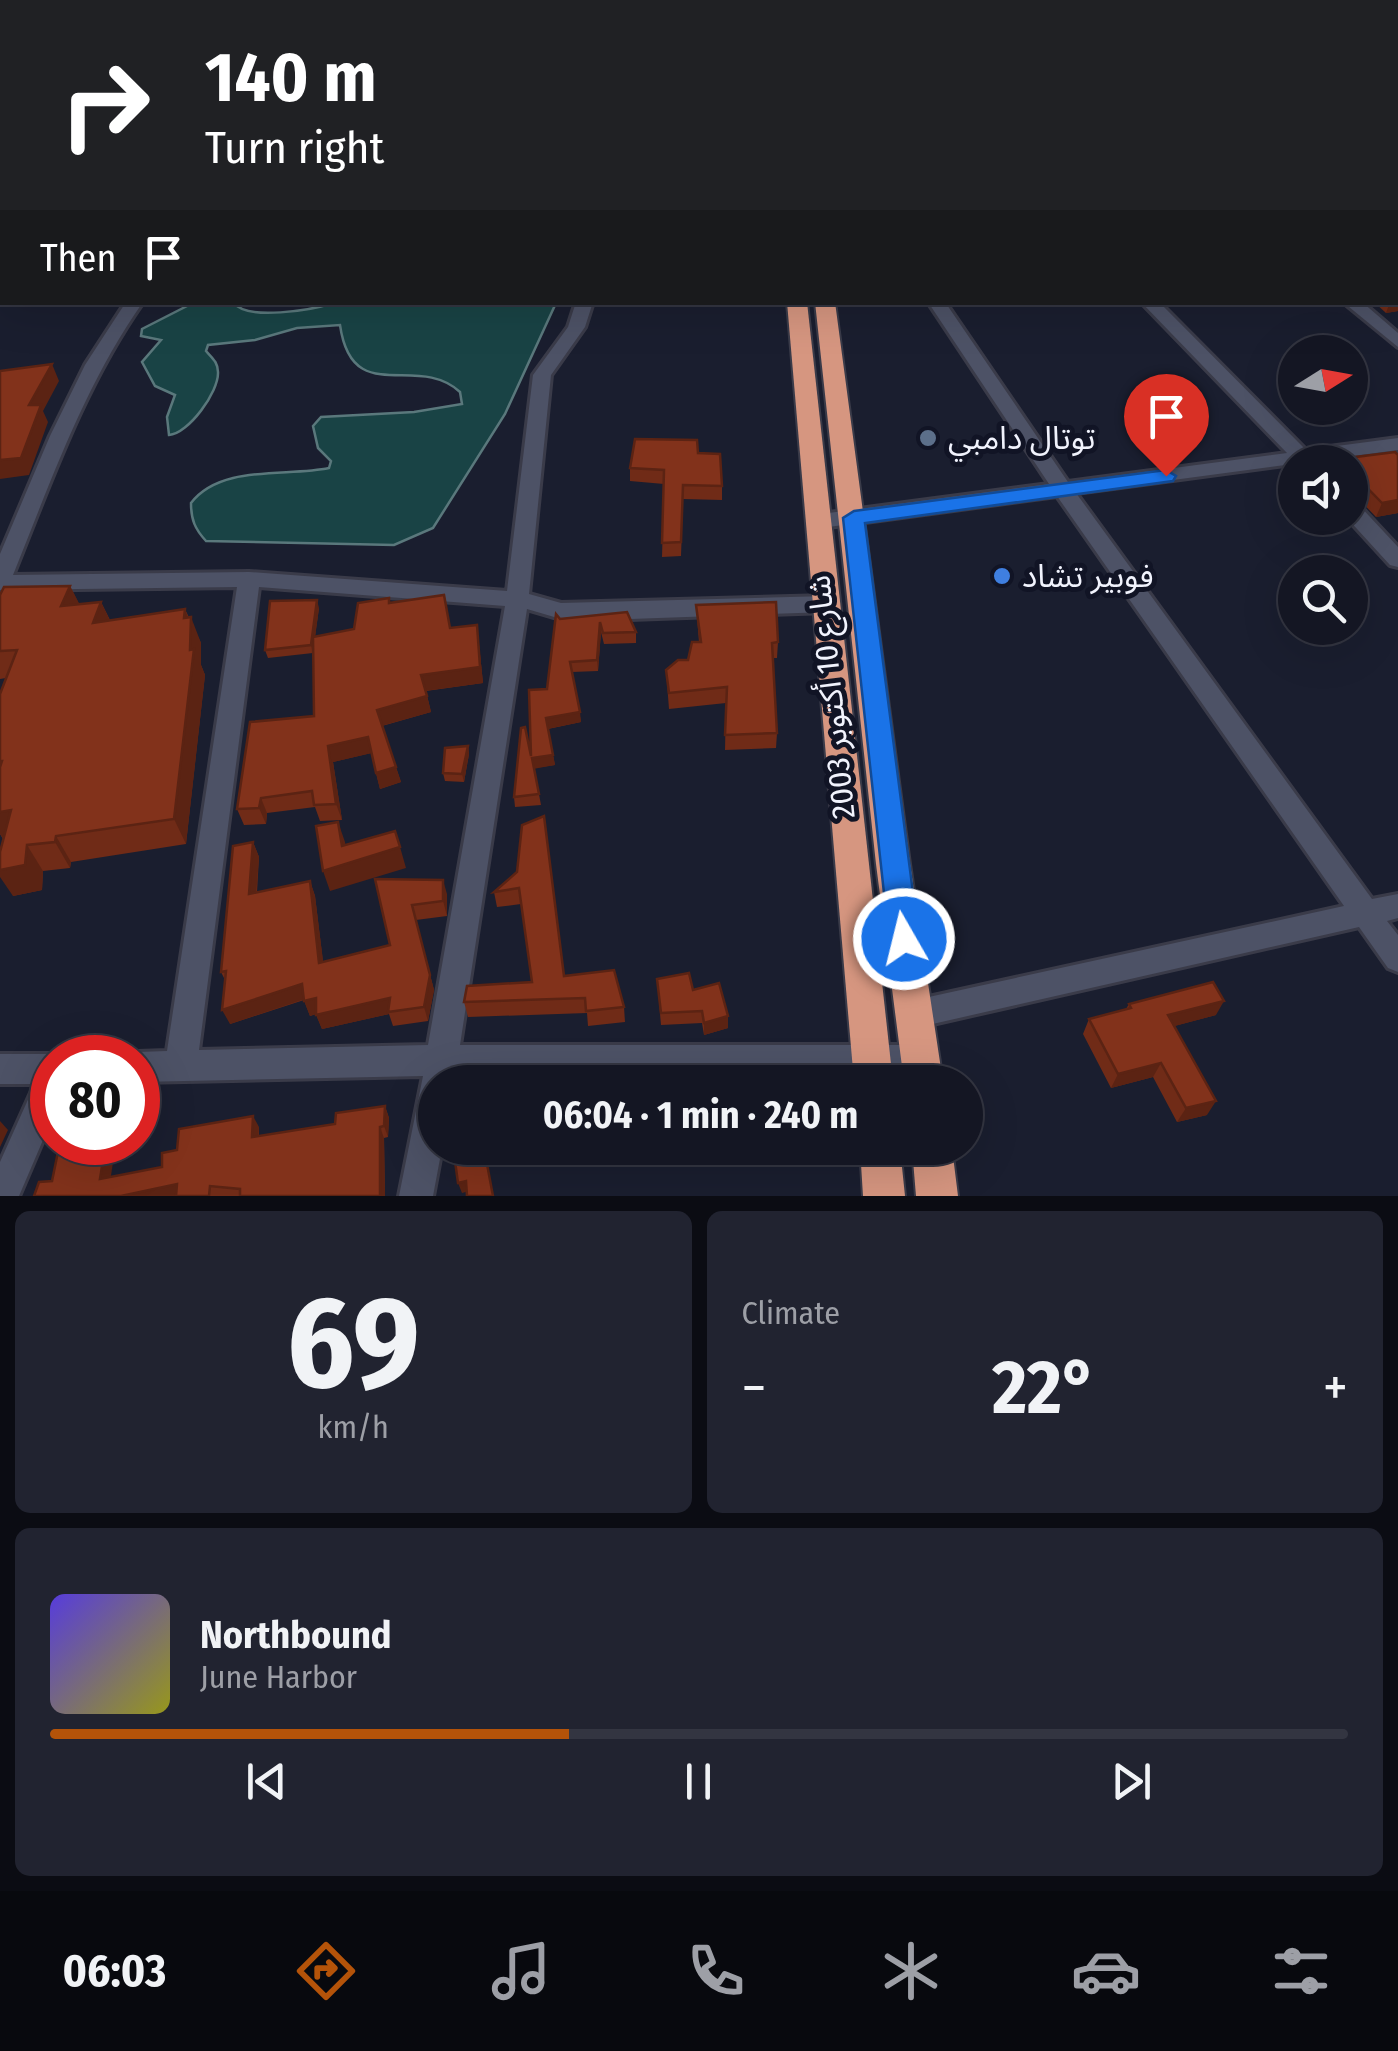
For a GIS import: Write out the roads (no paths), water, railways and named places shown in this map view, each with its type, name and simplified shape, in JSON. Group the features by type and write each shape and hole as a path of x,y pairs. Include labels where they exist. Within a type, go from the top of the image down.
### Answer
{"highway":[{"name":"شارع 10 أكتوبر 2003","path":"798,305 872,1065"},
{"name":"شارع 10 أكتوبر 2003","path":"825,305 921,1065"},
{"path":"881,1165 884,1196"},
{"path":"934,1165 938,1196"}],"street":[{"path":"133,305 116,326 81,394 0,582 249,579 517,599 561,610 602,612 828,604"},
{"path":"441,1065 517,599 542,375 576,328 583,305"},
{"path":"938,305 1064,491 1398,959"},
{"path":"1153,305 1289,445"},
{"path":"1355,305 1398,342"},
{"path":"1368,449 1398,444"},
{"path":"821,522 1278,463"},
{"path":"1368,528 1398,560"},
{"path":"181,1066 249,579"},
{"path":"915,1014 1398,906"},
{"path":"160,1066 418,1071"},
{"path":"0,1069 30,1069"},
{"path":"2,1196 30,1132"},
{"path":"416,1196 422,1165"}],"place":[{"name":"توتال دامبي","path":"928,438"},
{"name":"فوبير تشاد","path":"1002,576"}]}
